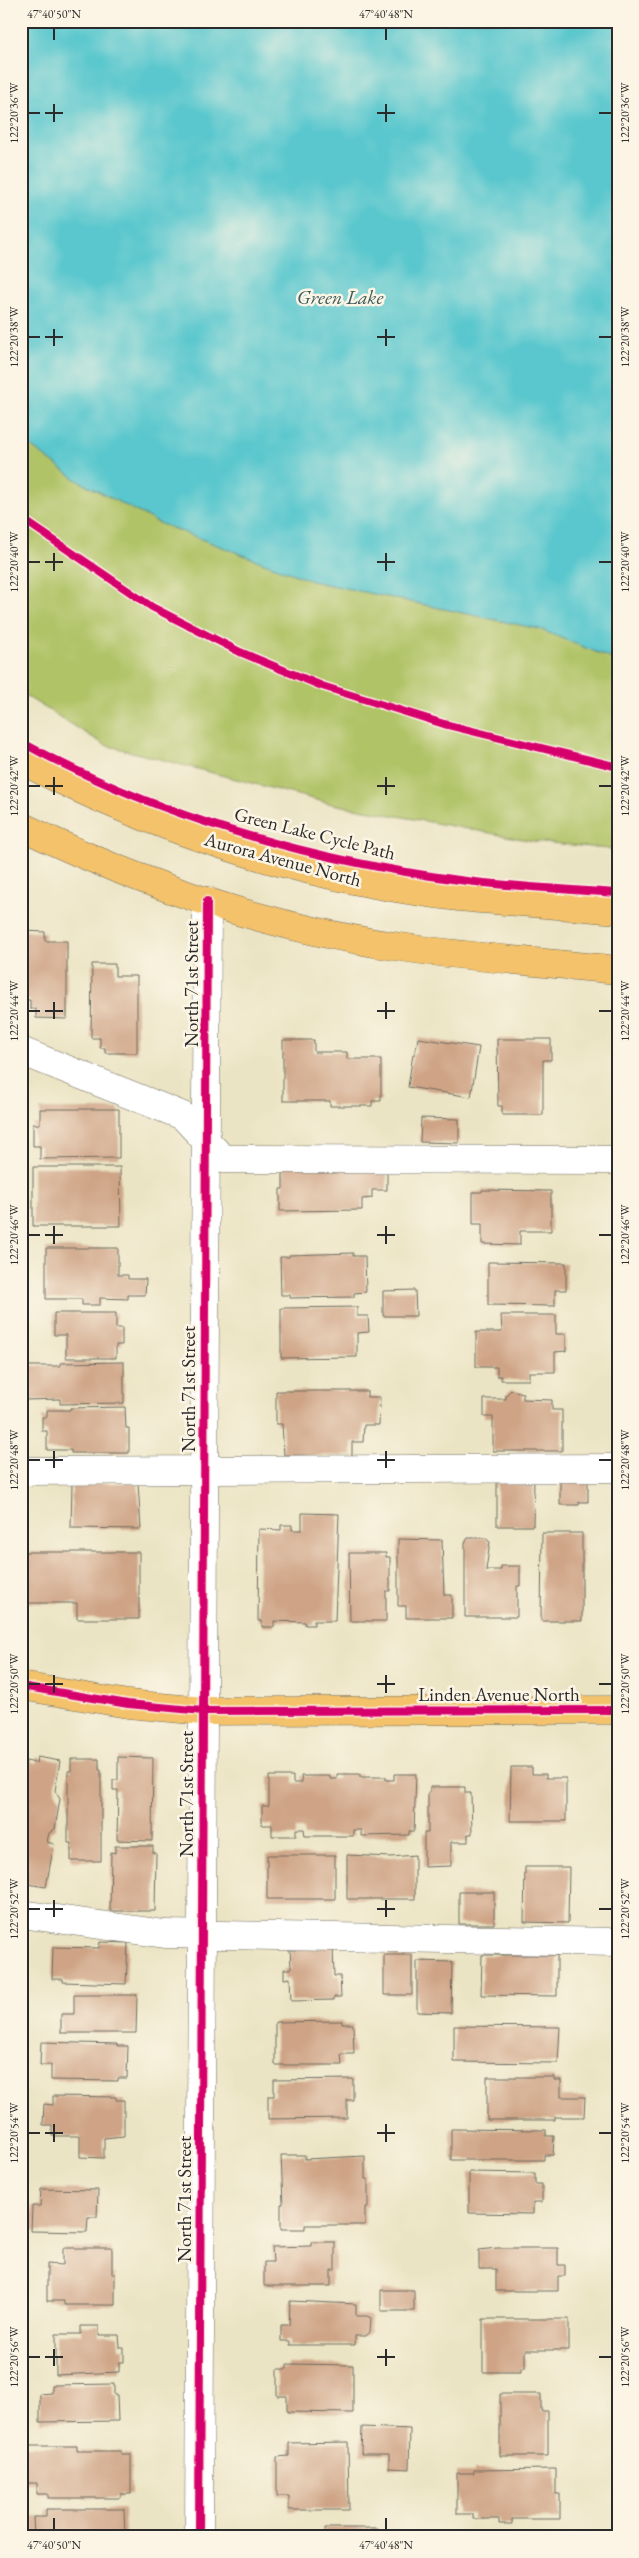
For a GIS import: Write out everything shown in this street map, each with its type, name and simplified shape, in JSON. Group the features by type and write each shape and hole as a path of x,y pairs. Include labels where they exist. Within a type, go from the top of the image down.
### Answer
{"main road":[{"name":"Aurora Avenue North","path":"21,760 115,804 192,834 279,861 368,882 458,896 618,910"},
{"path":"21,826 131,875 207,901 309,929 412,949 618,970"},
{"name":"Linden Avenue North","path":"21,1686 128,1704 203,1712 618,1710"}],"street":[{"name":"North 71st Street","path":"199,2537 207,901"},
{"path":"21,1051 183,1116 223,1159 618,1160"},
{"path":"21,1472 618,1468"},
{"path":"21,1914 165,1934 618,1942"}],"green space":[{"path":"21,439 77,480 159,523 312,581 539,629 618,661 618,850 533,841 332,804 105,745 21,693"}],"water":[{"name":"Green Lake","path":"21,21 618,21 618,661 539,629 312,581 159,523 77,480 21,439"}],"building":[{"path":"23,931 45,932 45,941 67,941 67,1019 36,1018 36,1009 30,1009 30,1000 22,1000"},
{"path":"92,964 115,964 115,976 137,976 137,1053 105,1053 105,1048 100,1048 100,1038 91,1038"},
{"path":"418,1038 479,1047 471,1097 408,1087 413,1054 415,1054"},
{"path":"497,1039 551,1039 551,1060 543,1060 543,1115 502,1115 502,1106 498,1106"},
{"path":"283,1040 314,1040 314,1052 347,1052 347,1059 381,1059 381,1101 372,1101 372,1106 330,1106 330,1101 283,1101"},
{"path":"40,1109 119,1109 119,1158 40,1159 40,1146 33,1146 33,1124 40,1124"},
{"path":"421,1118 459,1119 459,1143 420,1142"},
{"path":"283,1162 387,1165 387,1190 372,1190 372,1198 362,1199 362,1210 280,1211 280,1189 283,1189"},
{"path":"33,1167 120,1167 121,1226 33,1226"},
{"path":"482,1190 551,1191 551,1231 520,1231 520,1245 482,1244 482,1224 473,1224 473,1192 482,1192"},
{"path":"46,1248 118,1248 118,1275 128,1275 128,1279 146,1279 145,1295 128,1295 128,1299 100,1298 100,1305 82,1305 82,1299 46,1299"},
{"path":"353,1253 353,1256 365,1256 366,1292 354,1293 354,1297 290,1298 290,1295 281,1295 280,1257 289,1257 289,1255"},
{"path":"488,1262 566,1263 566,1290 555,1290 555,1306 488,1305"},
{"path":"415,1290 416,1316 383,1316 383,1291"},
{"path":"357,1307 357,1316 368,1316 369,1332 357,1333 357,1357 281,1358 281,1308"},
{"path":"54,1313 116,1313 116,1328 122,1328 122,1345 116,1345 116,1358 66,1358 66,1335 54,1335"},
{"path":"501,1315 556,1315 556,1334 566,1334 566,1351 555,1352 555,1372 529,1372 529,1380 501,1380 501,1376 497,1376 497,1367 476,1367 476,1332 502,1332"},
{"path":"124,1362 124,1403 60,1404 60,1399 26,1400 26,1366 60,1366 60,1363"},
{"path":"511,1390 523,1393 523,1399 552,1400 552,1410 562,1410 562,1451 493,1451 493,1417 484,1417 484,1399 506,1399 506,1395"},
{"path":"276,1391 367,1391 367,1397 380,1397 379,1425 364,1425 363,1442 352,1442 352,1456 284,1455 282,1424 276,1424"},
{"path":"125,1407 126,1428 129,1428 129,1453 71,1453 71,1450 47,1450 47,1431 42,1431 42,1417 47,1417 47,1410"},
{"path":"560,1478 588,1478 588,1502 579,1502 579,1505 560,1505"},
{"path":"497,1481 534,1481 533,1526 497,1526"},
{"path":"72,1483 138,1483 141,1529 71,1528"},
{"path":"302,1513 339,1514 335,1621 314,1621 314,1625 305,1625 305,1622 274,1621 274,1627 262,1627 262,1621 258,1621 259,1529 281,1530 281,1525 292,1525 292,1530 302,1530"},
{"path":"542,1533 582,1533 582,1621 541,1621"},
{"path":"468,1538 485,1538 490,1542 486,1570 501,1570 501,1566 520,1566 520,1586 517,1586 517,1617 465,1617 465,1543"},
{"path":"398,1539 442,1540 444,1595 452,1595 452,1618 406,1618 406,1606 398,1606"},
{"path":"21,1552 139,1552 139,1619 77,1619 77,1603 21,1603"},
{"path":"349,1553 386,1553 386,1557 390,1557 390,1591 386,1591 386,1621 350,1621"},
{"path":"37,1757 60,1761 55,1791 60,1799 55,1829 49,1833 47,1842 54,1844 46,1887 21,1883 21,1780 26,1761 36,1763"},
{"path":"118,1757 153,1758 152,1841 117,1840 118,1790 113,1790 113,1780 118,1780"},
{"path":"71,1759 99,1759 99,1770 101,1770 101,1861 71,1861 71,1843 68,1843 68,1771 71,1771"},
{"path":"511,1767 532,1767 532,1774 546,1774 546,1778 566,1778 566,1821 510,1821"},
{"path":"337,1774 360,1774 360,1777 386,1777 386,1780 394,1780 394,1774 416,1774 414,1831 409,1831 409,1835 361,1836 361,1830 353,1830 353,1836 305,1836 304,1829 296,1829 296,1836 272,1836 272,1825 262,1825 262,1806 269,1806 269,1776 293,1776 293,1783 302,1783 301,1776 330,1776 330,1779 337,1779"},
{"path":"430,1787 465,1787 465,1793 471,1793 472,1834 468,1834 468,1842 451,1842 451,1866 424,1867 424,1833 428,1833 428,1792 430,1792"},
{"path":"115,1846 153,1846 153,1853 156,1853 155,1911 110,1911 111,1852 115,1853"},
{"path":"267,1855 335,1855 335,1899 267,1899"},
{"path":"347,1855 391,1857 415,1855 415,1899 347,1899"},
{"path":"525,1867 569,1867 568,1923 524,1922"},
{"path":"459,1892 494,1892 494,1924 459,1924"},
{"path":"100,1942 128,1943 126,1984 63,1982 63,1979 52,1979 53,1947 99,1948"},
{"path":"333,1945 334,1976 340,1976 341,1997 334,1997 334,2000 291,2001 290,1978 284,1979 284,1969 291,1969 290,1946"},
{"path":"384,1955 412,1955 412,1995 384,1995"},
{"path":"482,1955 557,1955 557,1996 481,1995"},
{"path":"417,1961 452,1962 451,2013 417,2012"},
{"path":"74,1995 137,1995 136,2033 61,2033 61,2014 74,2014"},
{"path":"342,2021 342,2024 353,2024 354,2054 341,2054 342,2065 275,2065 275,2022"},
{"path":"454,2026 560,2027 558,2063 454,2062"},
{"path":"41,2042 128,2046 127,2078 118,2078 118,2081 51,2080 51,2065 40,2065"},
{"path":"487,2077 554,2077 554,2080 561,2080 561,2097 585,2097 584,2117 555,2117 555,2120 487,2120"},
{"path":"353,2079 353,2100 347,2100 347,2118 268,2119 268,2096 274,2096 274,2080"},
{"path":"53,2096 116,2097 116,2100 124,2100 124,2136 104,2138 104,2158 80,2157 80,2136 52,2136 52,2125 43,2125 44,2104 53,2105"},
{"path":"451,2129 546,2130 546,2136 554,2136 553,2155 544,2155 544,2160 451,2160"},
{"path":"281,2155 305,2155 305,2159 365,2156 365,2179 368,2179 368,2207 365,2207 365,2225 305,2225 305,2229 281,2229 281,2204 283,2204"},
{"path":"469,2172 535,2173 535,2184 542,2184 542,2202 533,2202 533,2214 469,2213"},
{"path":"41,2189 98,2190 97,2217 88,2217 87,2232 31,2231 32,2206 40,2206"},
{"path":"311,2242 335,2242 335,2270 331,2270 331,2286 264,2286 264,2262 273,2262 272,2247 311,2246"},
{"path":"63,2248 112,2248 112,2274 115,2274 115,2305 64,2305 64,2301 47,2301 47,2264 63,2265"},
{"path":"497,2248 558,2248 558,2265 565,2265 565,2276 558,2276 558,2291 496,2291 496,2269 479,2269 479,2250"},
{"path":"381,2290 414,2290 414,2311 381,2311"},
{"path":"290,2301 356,2304 356,2316 371,2318 370,2332 366,2336 355,2336 355,2345 290,2345 290,2341 281,2341 281,2325 289,2325"},
{"path":"483,2319 569,2319 569,2350 525,2350 525,2368 521,2368 521,2372 483,2372"},
{"path":"81,2326 99,2326 99,2335 119,2335 120,2348 124,2348 124,2362 119,2362 119,2372 56,2375 56,2334 81,2334"},
{"path":"287,2364 353,2365 353,2413 287,2412 287,2396 277,2396 277,2369 287,2369"},
{"path":"114,2384 114,2395 117,2395 118,2421 40,2422 40,2394 52,2393 52,2385"},
{"path":"500,2394 541,2394 541,2411 548,2411 548,2456 500,2456"},
{"path":"362,2427 410,2429 409,2469 389,2468 389,2454 361,2454"},
{"path":"348,2442 349,2510 289,2510 289,2496 277,2496 277,2457 289,2456 289,2443"},
{"path":"21,2446 77,2446 77,2451 121,2451 121,2454 131,2454 131,2494 121,2494 121,2498 48,2498 48,2494 37,2494 37,2483 21,2483"},
{"path":"556,2469 556,2494 560,2494 560,2519 512,2519 512,2524 499,2524 499,2519 473,2519 473,2514 457,2514 457,2473 474,2473 474,2470"},
{"path":"46,2509 124,2509 125,2537 34,2537 33,2517 46,2517"},
{"path":"325,2528 378,2528 378,2537 325,2537"}],"cycle path":[{"path":"21,518 152,607 240,652 322,686 444,724 618,767"},
{"name":"Green Lake Cycle Path","path":"21,742 125,792 179,813 290,847 346,860 459,880 618,893"},
{"path":"199,2537 207,901"},
{"path":"21,1686 128,1704 203,1711 618,1710"}]}
